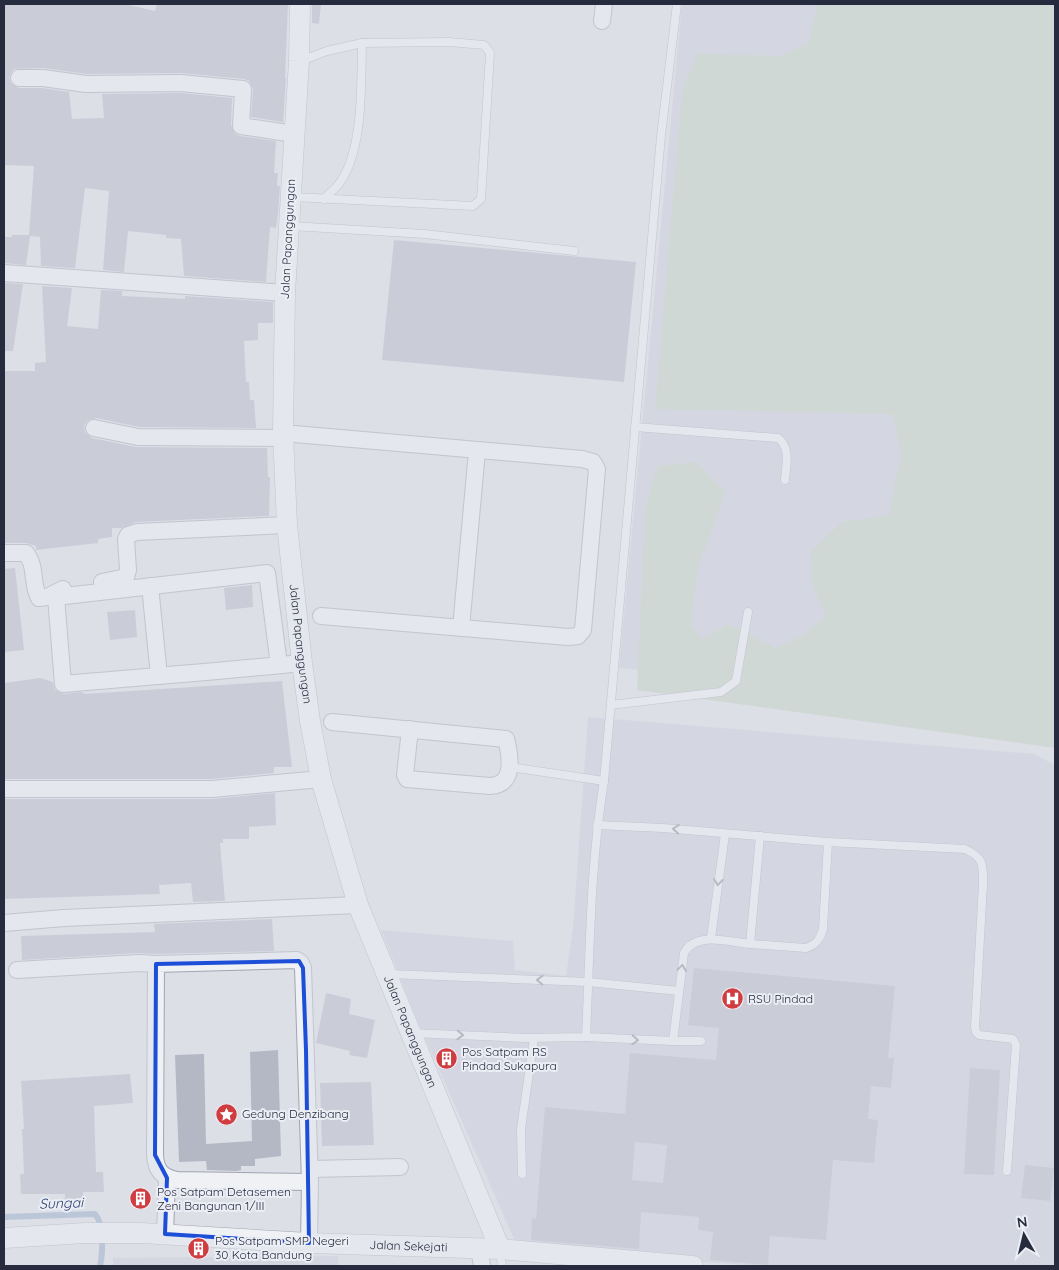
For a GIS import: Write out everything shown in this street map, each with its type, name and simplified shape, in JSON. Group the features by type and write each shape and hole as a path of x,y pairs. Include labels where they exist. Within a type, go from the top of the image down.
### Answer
{"street":[{"name":"Jalan Papanggungan","path":"300,4 299,62 285,293 283,435 287,525 310,721 321,779 358,905 412,1033 501,1258"},
{"path":"602,20 604,4"},
{"path":"19,78 43,78 86,84 181,83 243,89 241,126 294,134"},
{"path":"4,273 285,293"},
{"path":"94,428 138,437 283,435 582,459 593,462 597,469 596,495 581,634 575,637 568,637 321,616"},
{"path":"461,628 477,451"},
{"path":"4,553 26,553 30,558 39,598 47,597 75,585 126,577 128,570 126,539 128,535 137,532 287,525"},
{"path":"279,666 267,573 56,597 63,684 279,666 302,663"},
{"path":"150,586 159,676"},
{"path":"332,722 410,729 506,739 510,766 506,778 499,785 493,786 409,780 405,775 410,729"},
{"path":"4,789 212,789 321,779"},
{"path":"4,923 358,905"},
{"path":"17,970 139,963 297,960 301,963 303,968 310,1176 309,1243"},
{"path":"156,964 155,1165 160,1173 167,1178 177,1180 310,1176 400,1167"},
{"path":"165,1234 167,1178"},
{"name":"Jalan Sekejati","path":"4,1238 85,1233 165,1234 309,1243 480,1258 693,1266"}],"lane":[{"path":"586,1038 597,824 604,781 661,136 676,4"},
{"path":"290,197 473,206 480,199 490,54 484,45 450,42 362,43 327,51 299,62"},
{"path":"324,198 338,184 348,167 355,144 360,113 362,43"},
{"path":"289,226 424,234 574,251"},
{"path":"635,428 778,438 786,448 785,480"},
{"path":"611,705 721,692 736,681 748,612"},
{"path":"510,766 604,781"},
{"path":"597,824 828,842 965,849 976,854 983,864 984,884 975,1028 980,1036 1013,1039 1016,1045 1006,1171"},
{"path":"711,938 724,834"},
{"path":"750,944 760,836"},
{"path":"673,1041 684,953 687,946 692,942 711,938 723,942 806,948 814,945 820,939 823,929 828,842"},
{"path":"387,974 588,982 679,991"},
{"path":"412,1033 534,1038 701,1041"},
{"path":"522,1174 521,1129 534,1038"}],"highlighted area":[{"path":"299,961 303,968 306,1050 309,1243 165,1234 167,1178 155,1155 156,964"}],"shaded area":[{"path":"682,4 1055,4 1055,708 619,668"},
{"name":"RSU Pindad","path":"588,717 1034,754 1055,765 1055,1266 763,1266 519,1250 418,1022 381,930 513,941 515,970 566,976 573,928"},
{"path":"338,1256 338,1266 113,1266 113,1258"}],"green space":[{"path":"814,4 1055,4 1055,748 637,690 645,507 658,466 697,462 725,493 698,568 691,625 702,639 729,624 775,648 805,634 826,616 812,584 811,552 842,522 889,515 901,452 892,414 655,409 682,91 697,54 781,56 808,43 817,11"}],"building":[{"path":"4,4 125,4 155,11 157,4 288,4 283,122 251,117 253,89 249,81 244,79 181,73 87,74 43,68 14,69 9,78 11,83 19,88 42,88 69,92 72,119 104,118 102,94 181,93 232,98 231,125 235,134 276,141 274,173 278,173 277,186 280,186 276,228 270,227 266,282 184,276 181,239 166,238 166,235 128,231 124,272 103,270 109,191 85,188 75,268 41,266 40,237 30,236 26,265 4,263 4,237 29,235 34,166 4,165"},
{"path":"312,4 321,4 319,24 312,23"},
{"path":"394,240 636,262 624,382 382,360"},
{"path":"4,283 23,284 13,351 4,351"},
{"path":"42,286 72,288 67,326 98,329 101,290 122,291 122,296 185,299 185,296 273,302 273,323 258,323 258,340 244,341 246,382 249,382 250,400 254,400 256,428 139,427 96,418 87,421 84,426 85,432 92,438 136,447 267,448 268,477 270,477 269,516 136,522 122,528 112,528 112,537 98,539 98,543 36,550 36,546 26,543 4,543 4,371 35,371 35,363 46,362"},
{"path":"15,568 24,650 4,652 4,569"},
{"path":"252,585 253,607 226,610 224,588"},
{"path":"135,610 137,637 110,640 107,612"},
{"path":"40,678 53,682 55,690 64,694 282,681 292,767 274,767 274,773 212,779 4,779 4,683"},
{"path":"275,793 276,825 249,827 249,839 223,839 223,843 220,843 225,901 193,902 191,883 159,885 160,894 4,899 4,799 212,799"},
{"path":"272,919 274,951 138,953 22,960 21,936 155,932 154,924"},
{"path":"694,968 895,986 888,1058 894,1058 891,1088 871,1086 868,1119 878,1120 874,1163 833,1160 826,1240 770,1236 768,1265 710,1260 713,1232 698,1230 699,1217 641,1212 639,1249 531,1240 532,1218 536,1219 545,1107 625,1114 630,1053 716,1060 719,1028 688,1025","holes":["635,1142 667,1145 663,1183 632,1180"]},
{"path":"326,993 351,999 349,1014 375,1020 367,1058 349,1055 350,1051 316,1043"},
{"path":"278,1050 281,1156 255,1159 255,1166 241,1166 241,1170 237,1171 207,1170 206,1161 179,1162 175,1055 204,1054 206,1144 252,1141 250,1052"},
{"path":"970,1068 1000,1070 994,1175 964,1174"},
{"path":"130,1074 133,1103 94,1106 96,1172 103,1172 104,1192 83,1192 82,1208 65,1209 65,1194 21,1194 20,1174 24,1174 22,1129 24,1129 21,1081"},
{"path":"371,1082 374,1145 322,1146 320,1083"},
{"path":"1025,1165 1054,1168 1050,1201 1021,1198"}],"waterway":[{"name":"Sungai","path":"4,1217 95,1214 101,1231 102,1254 100,1266"}],"place":[{"name":"RSU Pindad","path":"732,999"},
{"name":"Pos Satpam RS Pindad Sukapura","path":"446,1059"},
{"name":"Gedung Denzibang","path":"226,1114"},
{"name":"Pos Satpam Detasemen Zeni Bangunan 1/III","path":"141,1199"},
{"name":"Pos Satpam SMP Negeri 30 Kota Bandung","path":"199,1248"}]}
